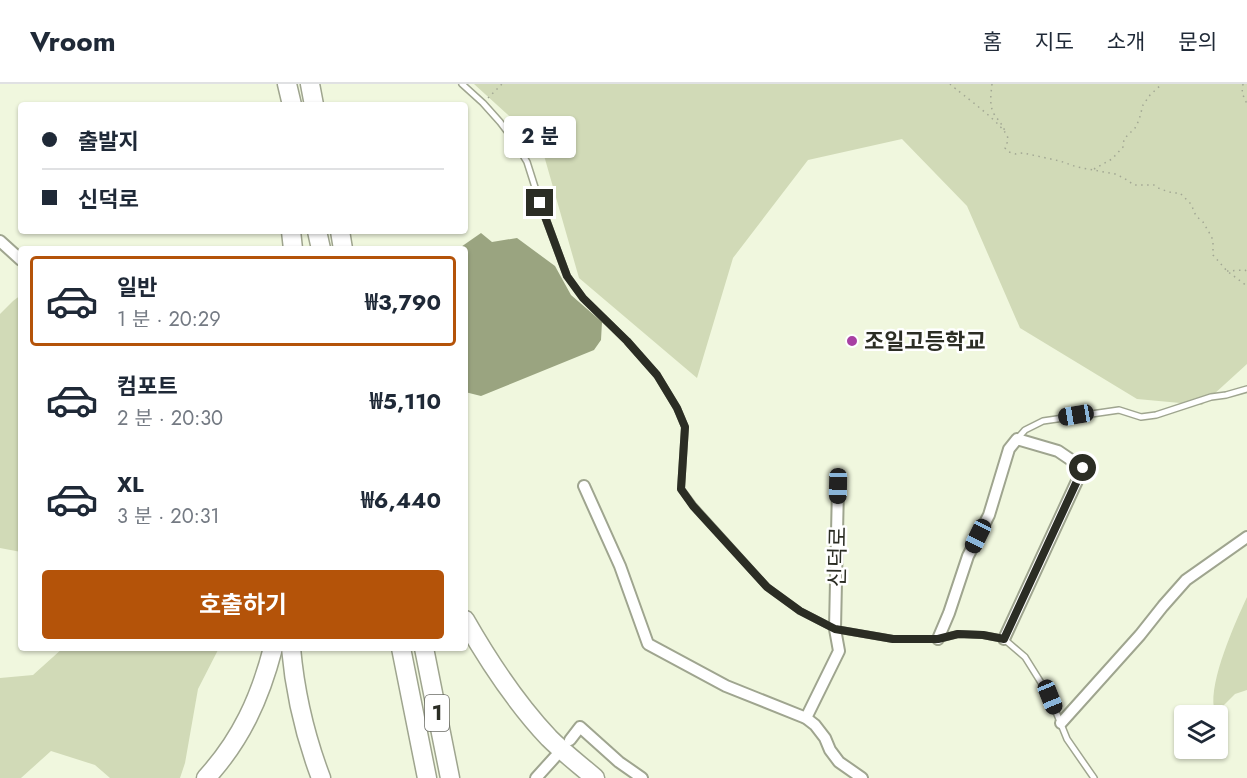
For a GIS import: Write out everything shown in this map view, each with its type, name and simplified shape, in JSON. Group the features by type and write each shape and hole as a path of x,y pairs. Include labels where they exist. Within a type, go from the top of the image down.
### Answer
{"highway":[{"path":"277,84 279,102"},
{"path":"287,84 291,102"},
{"path":"310,84 313,102"},
{"path":"468,625 504,682 536,723 595,778"},
{"path":"206,778 241,732 260,689 272,651"},
{"path":"291,651 301,715 321,778"},
{"name":"1","path":"402,651 427,778"},
{"name":"1","path":"425,651 450,778"}],"street":[{"path":"0,241 18,257"},
{"path":"938,639 968,556 989,515 1009,449 1017,439 1058,451 1083,468 1004,639"},
{"path":"584,486 620,566 648,644 726,686 806,718 815,725 839,762 862,778"},
{"name":"신덕로","path":"835,629 838,486"},
{"path":"1061,723 1186,580 1247,537"},
{"path":"806,718 839,651 835,629"},
{"path":"570,740 580,727 619,762 642,778"},
{"path":"536,778 555,757"}],"lane":[{"name":"신덕로","path":"462,84 483,102 513,139 526,162 567,276 583,298 627,341 657,375 677,408 685,427 681,489 693,506 767,587 800,611 835,629 893,639 938,639 958,634 1004,639"},
{"path":"1017,439 1025,430 1042,421 1119,410 1141,417 1156,415 1211,397 1247,389"},
{"path":"1004,639 1024,657 1050,697 1067,739 1094,778"}],"path":[{"path":"483,102 502,84"},
{"path":"950,84 1005,132"},
{"path":"992,84 993,112 1002,124 1008,139 1005,148 1008,152 1023,153 1115,174 1134,185 1154,185 1160,189 1180,193 1191,204 1196,216 1203,222 1213,240 1213,255 1227,271 1247,286"},
{"path":"1093,169 1112,159 1123,147 1124,140 1139,120 1143,105 1150,94 1162,84"},
{"path":"1243,84 1242,93 1247,104"},
{"path":"1227,271 1245,270 1247,272"}],"shaded area":[{"path":"474,84 1247,84 1247,364 1202,405 1137,399 1020,328 967,206 902,139 808,160 733,258 697,378 579,278 541,145"},
{"path":"481,233 492,242 517,238 555,266 571,295 602,322 601,340 594,350 481,396 468,393 468,246 462,246"},
{"path":"18,297 18,551 0,548 0,314"},
{"path":"1247,597 1247,690 1235,694 1224,705 1214,705 1215,683 1230,636"},
{"path":"60,651 217,651 198,689 185,763 180,778 110,778 95,765 51,751 21,778 0,778 0,678 33,675"}],"place":[{"name":"조일고등학교","path":"852,341"}],"route":[{"path":"540,203 567,276 583,298 627,341 657,375 677,408 685,427 681,489 693,506 767,587 800,611 835,629 893,639 938,639 958,634 1004,639 1083,468"}]}
